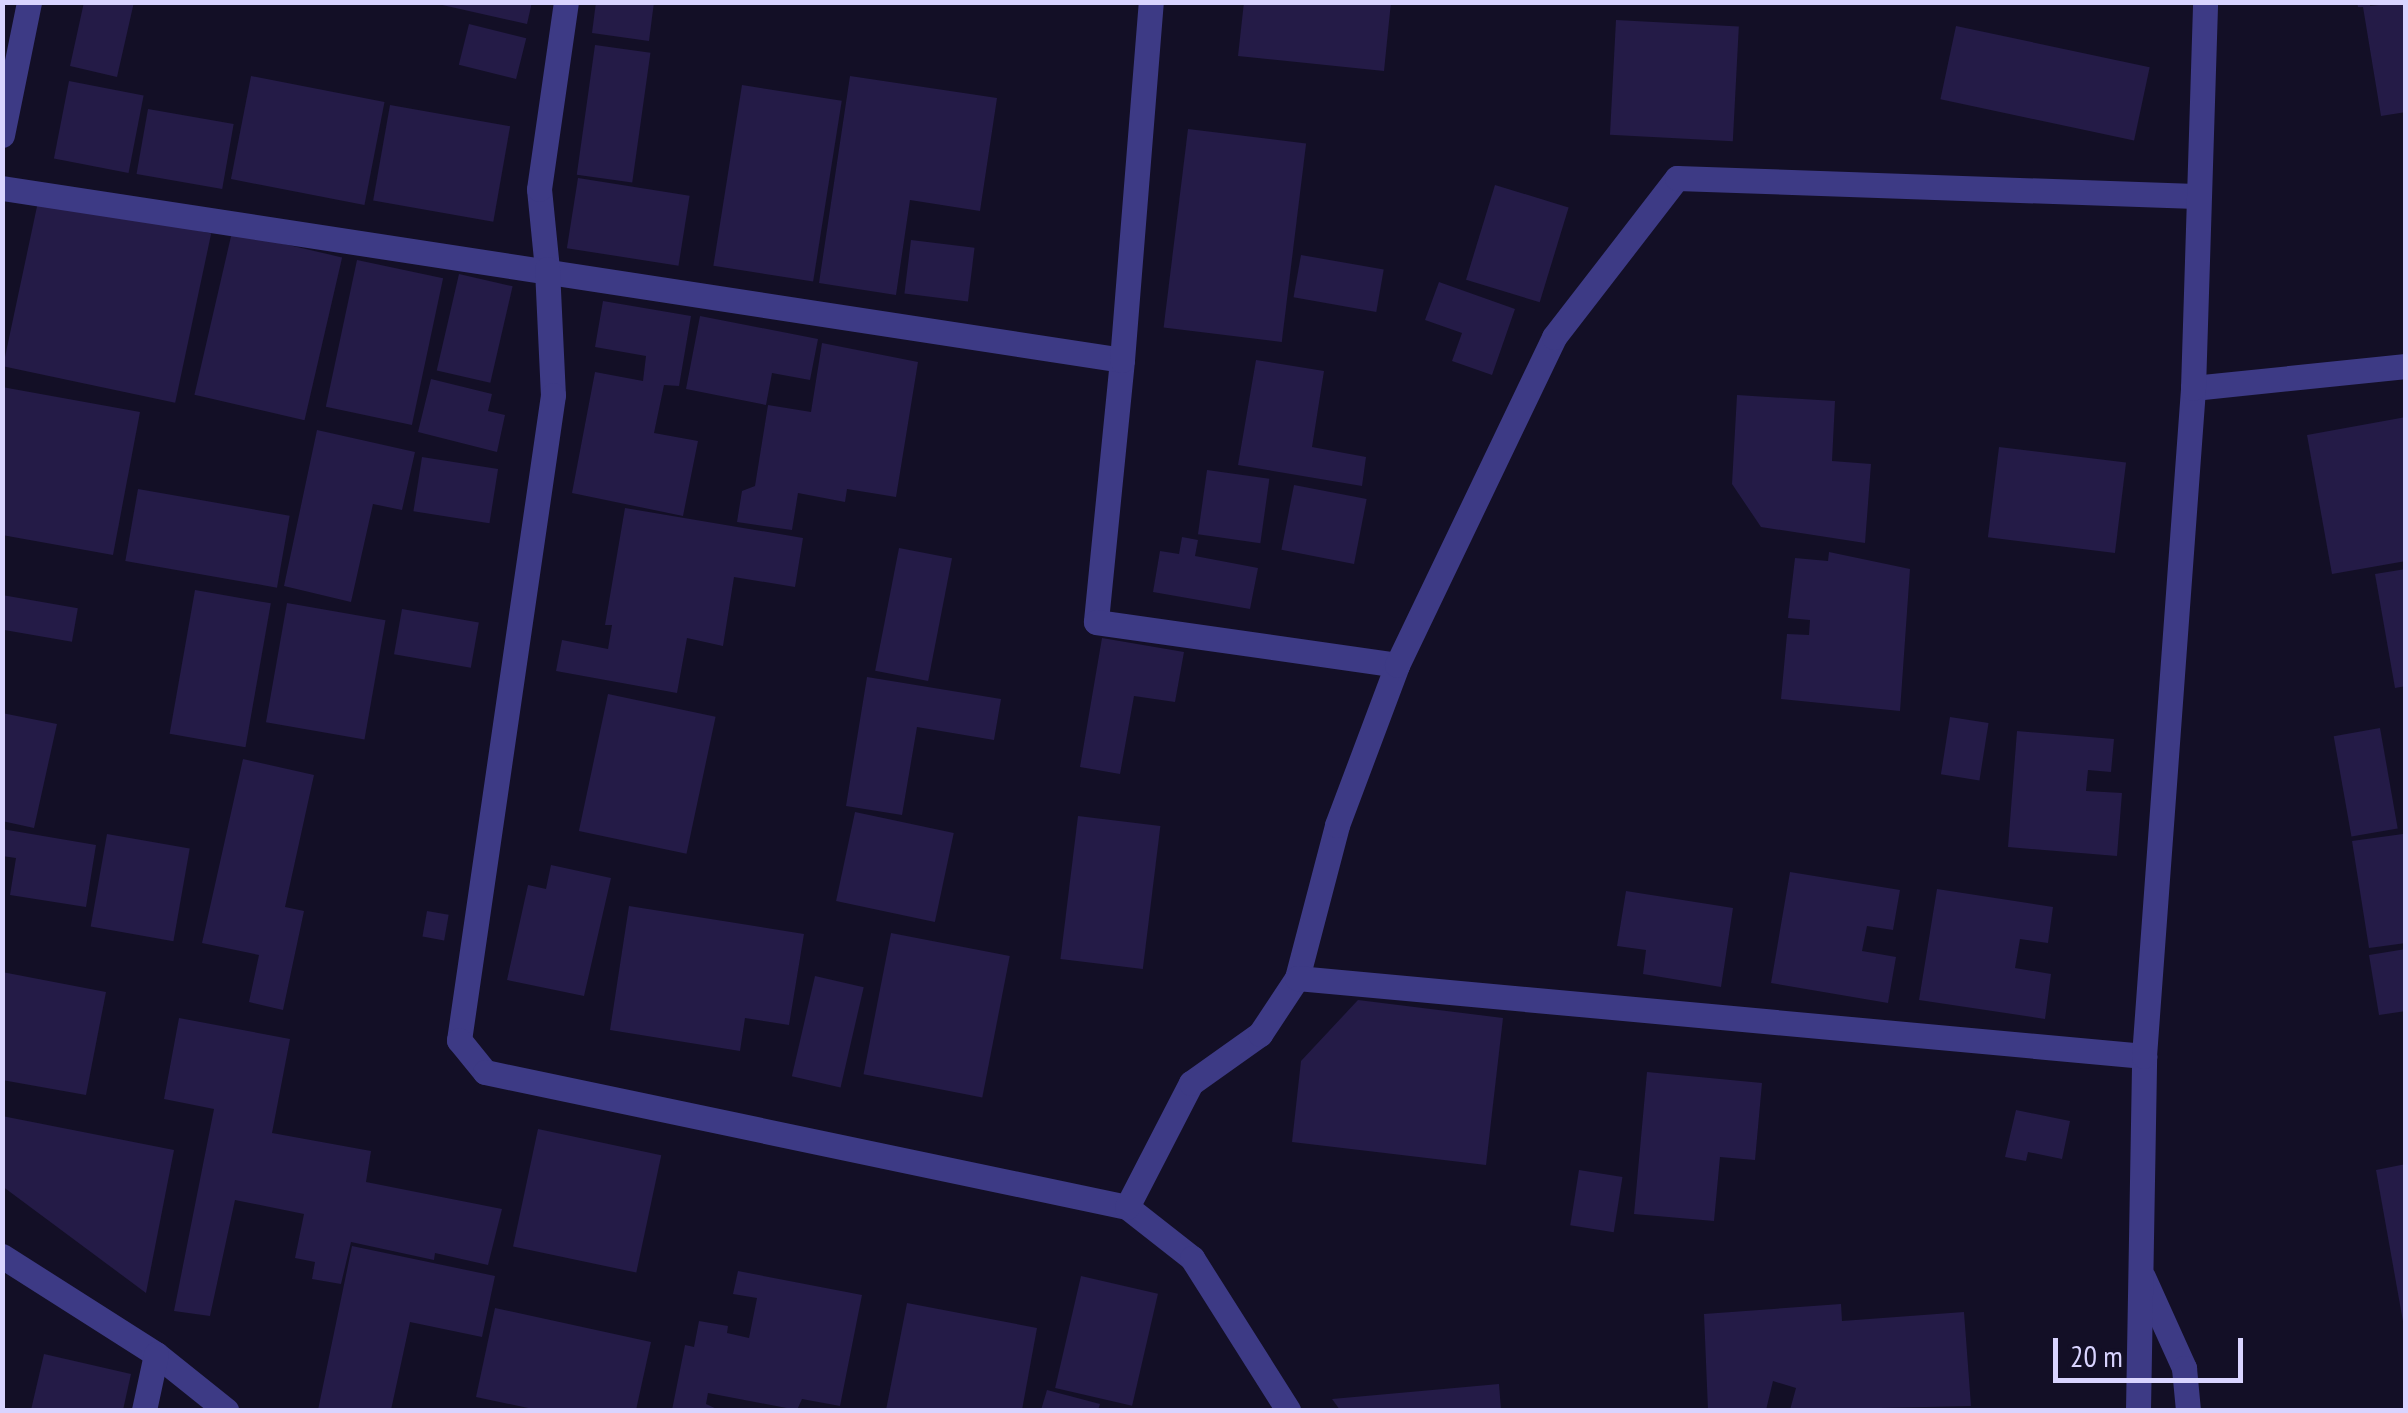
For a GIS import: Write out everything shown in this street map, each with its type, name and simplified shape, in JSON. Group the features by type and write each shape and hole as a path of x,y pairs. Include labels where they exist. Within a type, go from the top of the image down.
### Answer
{"street":[{"path":"2,136 29,2"},
{"path":"566,2 538,189 547,269 553,395 459,1040 485,1072 1127,1206 1192,1258 1288,1410"},
{"path":"1151,2 1096,622 1397,665"},
{"path":"2138,1410 2144,1056 2192,388 2204,2"},
{"path":"1127,1206 1190,1083 1260,1034 1297,978 1337,825 1397,665 1554,337 1677,178 2196,196"},
{"path":"2,188 1122,360"},
{"path":"2192,388 2406,366"},
{"path":"1297,978 2144,1056"},
{"path":"2,1256 156,1354 226,1410"},
{"path":"2143,1277 2184,1368 2188,1410"},
{"path":"144,1410 156,1354"}],"building":[{"path":"84,2 134,2 117,77 70,66"},
{"path":"429,2 532,2 527,24"},
{"path":"596,2 654,2 649,41 592,33"},
{"path":"1244,2 1391,2 1384,71 1238,56"},
{"path":"2357,2 2370,2 2370,6 2406,2 2406,112 2381,116 2363,7 2358,7"},
{"path":"1616,20 1739,26 1733,141 1610,135"},
{"path":"469,24 526,38 516,79 459,65"},
{"path":"1956,26 2150,67 2134,141 1940,99"},
{"path":"595,45 650,53 632,183 577,175"},
{"path":"251,76 385,102 364,205 231,179"},
{"path":"850,76 997,98 980,211 910,200 896,295 819,283"},
{"path":"69,81 144,96 129,173 54,159"},
{"path":"742,85 842,101 813,282 713,266"},
{"path":"390,105 510,126 493,222 373,201"},
{"path":"148,109 234,124 222,189 137,174"},
{"path":"1188,129 1306,144 1282,342 1164,328"},
{"path":"578,178 690,196 679,266 567,248"},
{"path":"1495,185 1569,208 1540,302 1466,280"},
{"path":"39,197 211,234 175,403 3,366"},
{"path":"232,232 342,257 305,420 194,395"},
{"path":"911,240 975,248 968,301 904,294"},
{"path":"1301,255 1384,270 1376,312 1294,297"},
{"path":"357,260 443,278 412,425 326,407"},
{"path":"459,274 513,286 490,383 437,370"},
{"path":"1439,282 1515,309 1492,375 1452,361 1462,333 1425,320"},
{"path":"603,301 691,316 679,386 664,385 654,433 698,441 683,516 572,493 595,372 643,381 646,356 595,347"},
{"path":"700,316 818,339 810,380 772,373 766,405 686,389"},
{"path":"822,343 918,362 896,497 847,489 845,502 798,493 792,530 737,522 742,491 755,486 768,405 811,412"},
{"path":"1256,360 1324,371 1312,447 1366,457 1362,486 1238,465"},
{"path":"431,379 492,394 488,411 505,415 497,452 418,432"},
{"path":"2,387 140,412 113,555 2,535"},
{"path":"1737,395 1835,401 1832,461 1871,464 1865,543 1761,527 1732,484"},
{"path":"2406,417 2406,561 2332,574 2307,435"},
{"path":"317,430 415,452 402,510 373,504 351,602 284,586"},
{"path":"1999,447 2126,463 2115,553 1988,537"},
{"path":"422,457 498,469 489,523 413,511"},
{"path":"1207,470 1269,479 1260,543 1198,534"},
{"path":"1294,485 1367,499 1354,564 1281,550"},
{"path":"138,489 290,516 277,588 125,561"},
{"path":"625,508 803,538 795,587 734,577 723,646 687,638 677,693 556,671 562,640 608,649 612,625 605,625"},
{"path":"1182,537 1198,540 1195,556 1258,568 1250,609 1153,592 1160,551 1179,554"},
{"path":"899,548 952,558 928,681 875,671"},
{"path":"1829,552 1910,569 1900,711 1781,699 1787,634 1809,635 1810,620 1788,618 1795,558 1828,561"},
{"path":"2406,569 2406,686 2395,688 2375,574"},
{"path":"195,590 271,603 245,747 170,734"},
{"path":"2,595 78,608 72,642 2,630"},
{"path":"287,603 385,620 364,740 266,722"},
{"path":"402,609 479,623 471,668 394,654"},
{"path":"1102,638 1184,652 1175,702 1134,696 1120,774 1080,767"},
{"path":"867,677 1001,699 994,740 917,727 902,815 846,806"},
{"path":"608,694 716,717 686,854 579,831"},
{"path":"2,713 57,724 34,828 2,821"},
{"path":"1950,717 1989,723 1979,780 1941,774"},
{"path":"2380,728 2398,828 2351,837 2334,736"},
{"path":"2017,731 2114,739 2111,772 2088,770 2086,791 2122,793 2117,856 2008,847"},
{"path":"243,759 314,775 285,907 304,911 283,1010 249,1002 259,955 202,943"},
{"path":"855,812 954,833 935,922 836,901"},
{"path":"1078,816 1160,826 1143,969 1060,959"},
{"path":"2,829 96,845 86,907 10,895 16,858 2,856"},
{"path":"107,834 190,849 173,941 91,927"},
{"path":"2403,834 2406,943 2369,948 2352,841"},
{"path":"551,865 611,878 584,996 507,980 528,885 546,889"},
{"path":"1790,872 1900,890 1893,930 1867,926 1862,951 1896,957 1888,1003 1771,983"},
{"path":"1937,889 2053,907 2048,943 2020,939 2015,968 2051,974 2045,1019 1919,1000"},
{"path":"1626,891 1733,908 1721,987 1643,974 1646,950 1617,946"},
{"path":"629,906 804,934 789,1025 745,1018 740,1051 610,1030"},
{"path":"427,911 449,915 444,940 422,937"},
{"path":"891,933 1010,956 982,1097 864,1074"},
{"path":"2406,949 2406,1011 2379,1015 2369,955"},
{"path":"2,972 106,992 86,1095 2,1080"},
{"path":"815,976 864,987 841,1088 792,1076"},
{"path":"1358,1000 1503,1018 1486,1165 1292,1142 1301,1061"},
{"path":"179,1018 290,1039 272,1133 371,1151 366,1182 502,1209 488,1265 435,1253 434,1260 351,1242 341,1284 312,1279 315,1262 295,1258 304,1214 235,1200 210,1316 174,1311 214,1109 164,1099"},
{"path":"1647,1072 1762,1083 1755,1160 1720,1157 1714,1221 1634,1214"},
{"path":"2016,1110 2070,1121 2062,1159 2028,1152 2026,1161 2005,1157"},
{"path":"2,1116 174,1150 146,1293 2,1186"},
{"path":"538,1129 661,1155 636,1273 513,1246"},
{"path":"2406,1164 2406,1327 2404,1327 2376,1170"},
{"path":"1579,1170 1622,1177 1614,1232 1570,1225"},
{"path":"352,1246 495,1276 482,1337 410,1322 391,1410 318,1410"},
{"path":"738,1271 862,1295 840,1406 802,1399 797,1410 708,1393 706,1404 719,1410 672,1410 685,1345 694,1347 699,1321 728,1326 727,1333 749,1338 757,1298 733,1294"},
{"path":"1081,1276 1158,1294 1132,1406 1055,1388"},
{"path":"907,1303 1037,1328 1022,1410 886,1410"},
{"path":"1841,1304 1842,1321 1964,1312 1971,1406 1790,1410 1796,1388 1773,1381 1766,1410 1708,1410 1704,1314"},
{"path":"495,1308 651,1342 636,1410 538,1410 476,1397"},
{"path":"44,1354 131,1374 123,1410 31,1410"},
{"path":"1499,1384 1501,1410 1340,1410 1332,1399"},
{"path":"1047,1390 1100,1404 1098,1410 1041,1410"}]}
